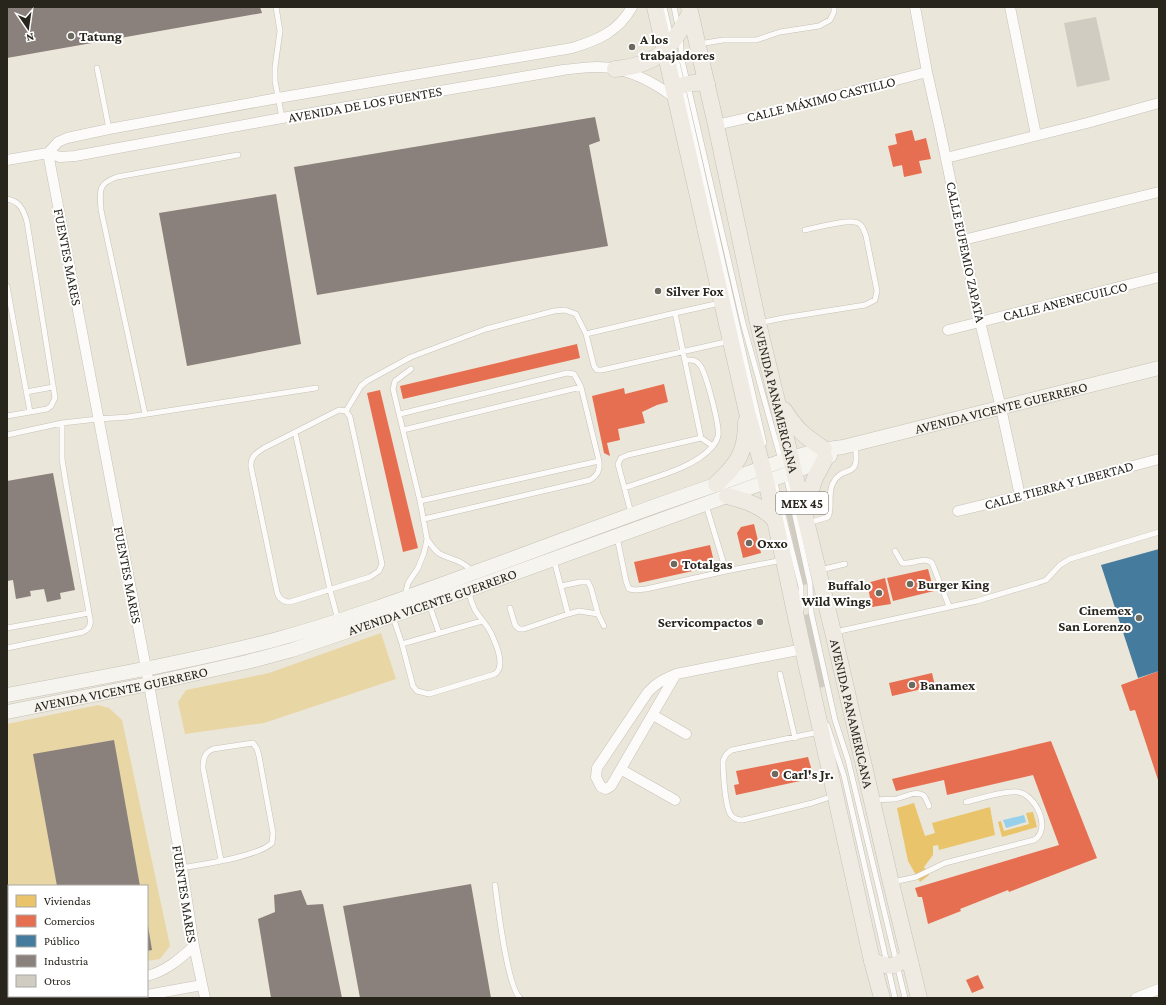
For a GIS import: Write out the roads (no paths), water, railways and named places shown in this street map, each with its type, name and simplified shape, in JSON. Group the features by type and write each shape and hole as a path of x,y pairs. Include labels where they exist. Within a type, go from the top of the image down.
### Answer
{"main road":[{"name":"AVENIDA PANAMERICANA","path":"655,7 672,41 722,303 747,412 805,518 833,632 890,883 898,962 919,998"},
{"name":"AVENIDA PANAMERICANA","path":"689,10 707,84 758,323 778,401 774,519 803,649 823,726 835,796 872,961 882,998"},
{"path":"615,69 631,67 654,59 672,41 689,10"},
{"path":"680,89 698,82 707,84"},
{"name":"AVENIDA VICENTE GUERRERO","path":"7,695 254,645 338,620 474,573 716,484 849,446 1159,368"},
{"path":"778,401 794,426 824,454 815,478 805,518"},
{"path":"716,484 730,471 742,452 746,437 747,412"},
{"name":"AVENIDA VICENTE GUERRERO","path":"7,712 149,684 269,657 468,590 727,496 776,467"},
{"path":"727,496 761,507 774,519"},
{"path":"872,961 898,962"}],"street":[{"name":"AVENIDA DE LOS FUENTES","path":"48,153 58,142 67,138 108,129 278,98 572,48 595,41 616,28 628,15 632,7"},
{"name":"CALLE EUFEMIO ZAPATA","path":"915,7 927,72 980,322 1020,496"},
{"path":"1010,7 1036,135"},
{"name":"AVENIDA DE LOS FUENTES","path":"7,160 48,153 60,157 75,156 282,118 563,70 593,67 615,69 636,75 654,84 680,89"},
{"name":"CALLE MÁXIMO CASTILLO","path":"716,125 773,112 927,72"},
{"path":"946,158 1087,123 1159,103"},
{"name":"FUENTES MARES","path":"48,153 149,684 182,868 194,946 205,998"},
{"path":"963,240 1159,192"},
{"name":"CALLE ANENECUILCO","path":"948,330 1159,277"},
{"name":"CALLE TIERRA Y LIBERTAD","path":"958,511 1159,459"},
{"path":"676,674 622,770 611,786 606,788 601,787 596,777 597,768 654,685 663,679 676,674 803,649"},
{"path":"653,715 686,734"},
{"path":"622,770 675,800"},
{"path":"148,976 158,973 177,961 194,946"},
{"path":"148,996 202,985"},
{"path":"1136,998 1154,993"}],"lane":[{"path":"276,7 280,31 275,67 278,98 282,118"},
{"path":"664,7 672,41 682,60 680,89 776,467 810,584 811,612 834,713 848,760 898,962 905,998"},
{"path":"672,41 674,7"},
{"path":"698,44 723,40 756,40 787,31 819,26 830,20 834,12 834,7"},
{"path":"97,68 108,129"},
{"path":"680,89 743,323 776,467 801,587 803,618"},
{"path":"145,414 101,210 101,190 103,184 117,177 238,155"},
{"path":"7,199 12,200 21,207 27,222 55,398 51,406 47,409 7,416"},
{"path":"758,323 865,304 875,300 877,291 866,236 859,223 854,221 846,222 805,230"},
{"path":"7,286 30,412"},
{"path":"586,334 722,303"},
{"path":"346,411 357,392 367,381 415,355 486,328 554,311 565,310 576,314 586,334 594,366 597,370 683,352 731,340"},
{"path":"675,313 701,438 713,446"},
{"path":"624,488 688,465 702,457 713,446 718,436 718,426 704,373 700,364 694,360 685,360"},
{"path":"405,597 408,583 418,568 424,552 426,540 424,519 393,389 395,381 411,369"},
{"path":"400,414 567,373 574,374 581,387 599,461 600,468 598,473 590,480 424,519"},
{"path":"26,392 53,387"},
{"path":"404,430 581,387"},
{"path":"7,435 62,423 128,417 316,388"},
{"path":"335,411 346,411 350,417 382,564 376,574 330,590 286,602 280,598 276,587 250,461 257,452 335,411"},
{"path":"7,648 87,631 90,624 62,459 62,423"},
{"path":"295,432 338,620"},
{"path":"632,514 618,464 621,458 628,455 701,438"},
{"path":"805,518 828,517 830,513 829,498 833,483 838,477 854,468 857,462 849,446"},
{"path":"420,501 599,461"},
{"path":"705,504 726,571"},
{"path":"833,632 977,601 1037,583 1046,580 1060,565 1070,559 1159,532"},
{"path":"616,536 626,581 629,589 635,590 784,560"},
{"path":"426,540 440,554 464,563 474,573"},
{"path":"895,551 902,563 907,564 929,560 932,563 949,606"},
{"path":"554,559 568,614"},
{"path":"818,570 845,564"},
{"path":"561,586 588,582 598,614 604,626"},
{"path":"392,616 402,644 413,686 417,691 429,694 495,674 500,668 501,663 491,632 475,610 468,590"},
{"path":"429,603 439,633"},
{"path":"510,608 515,625 521,629 579,611 598,614"},
{"path":"7,628 89,613"},
{"path":"402,644 482,620"},
{"path":"780,674 795,738"},
{"path":"835,796 824,798 812,803 738,820 731,815 727,806 723,766 724,756 732,750 795,738 823,726 844,776 898,962 895,998"},
{"path":"182,868 221,860 264,849 272,843 273,838 259,756 253,743 213,749 205,754 204,768 221,860"},
{"path":"890,883 916,877 945,863 1034,840 1039,837 1041,833 1043,827 1042,821 1036,806 1028,796 1023,793 1010,792 966,802"},
{"path":"872,801 884,798 897,799 911,794 920,794 925,797 929,806"},
{"path":"495,885 507,963 513,985 517,995 520,998"}],"water":[{"path":"1024,815 1026,822 1006,828 1003,820"}],"place":[{"name":"Tatung","path":"71,36"},
{"name":"A los trabajadores","path":"632,47"},
{"name":"Silver Fox","path":"658,291"},
{"name":"Oxxo","path":"749,543"},
{"name":"Totalgas","path":"674,564"},
{"name":"Burger King","path":"910,584"},
{"name":"Buffalo Wild Wings","path":"879,593"},
{"name":"Cinemex San Lorenzo","path":"1139,618"},
{"name":"Servicompactos","path":"760,622"},
{"name":"Banamex","path":"912,685"},
{"name":"Carl's Jr.","path":"775,774"}]}
